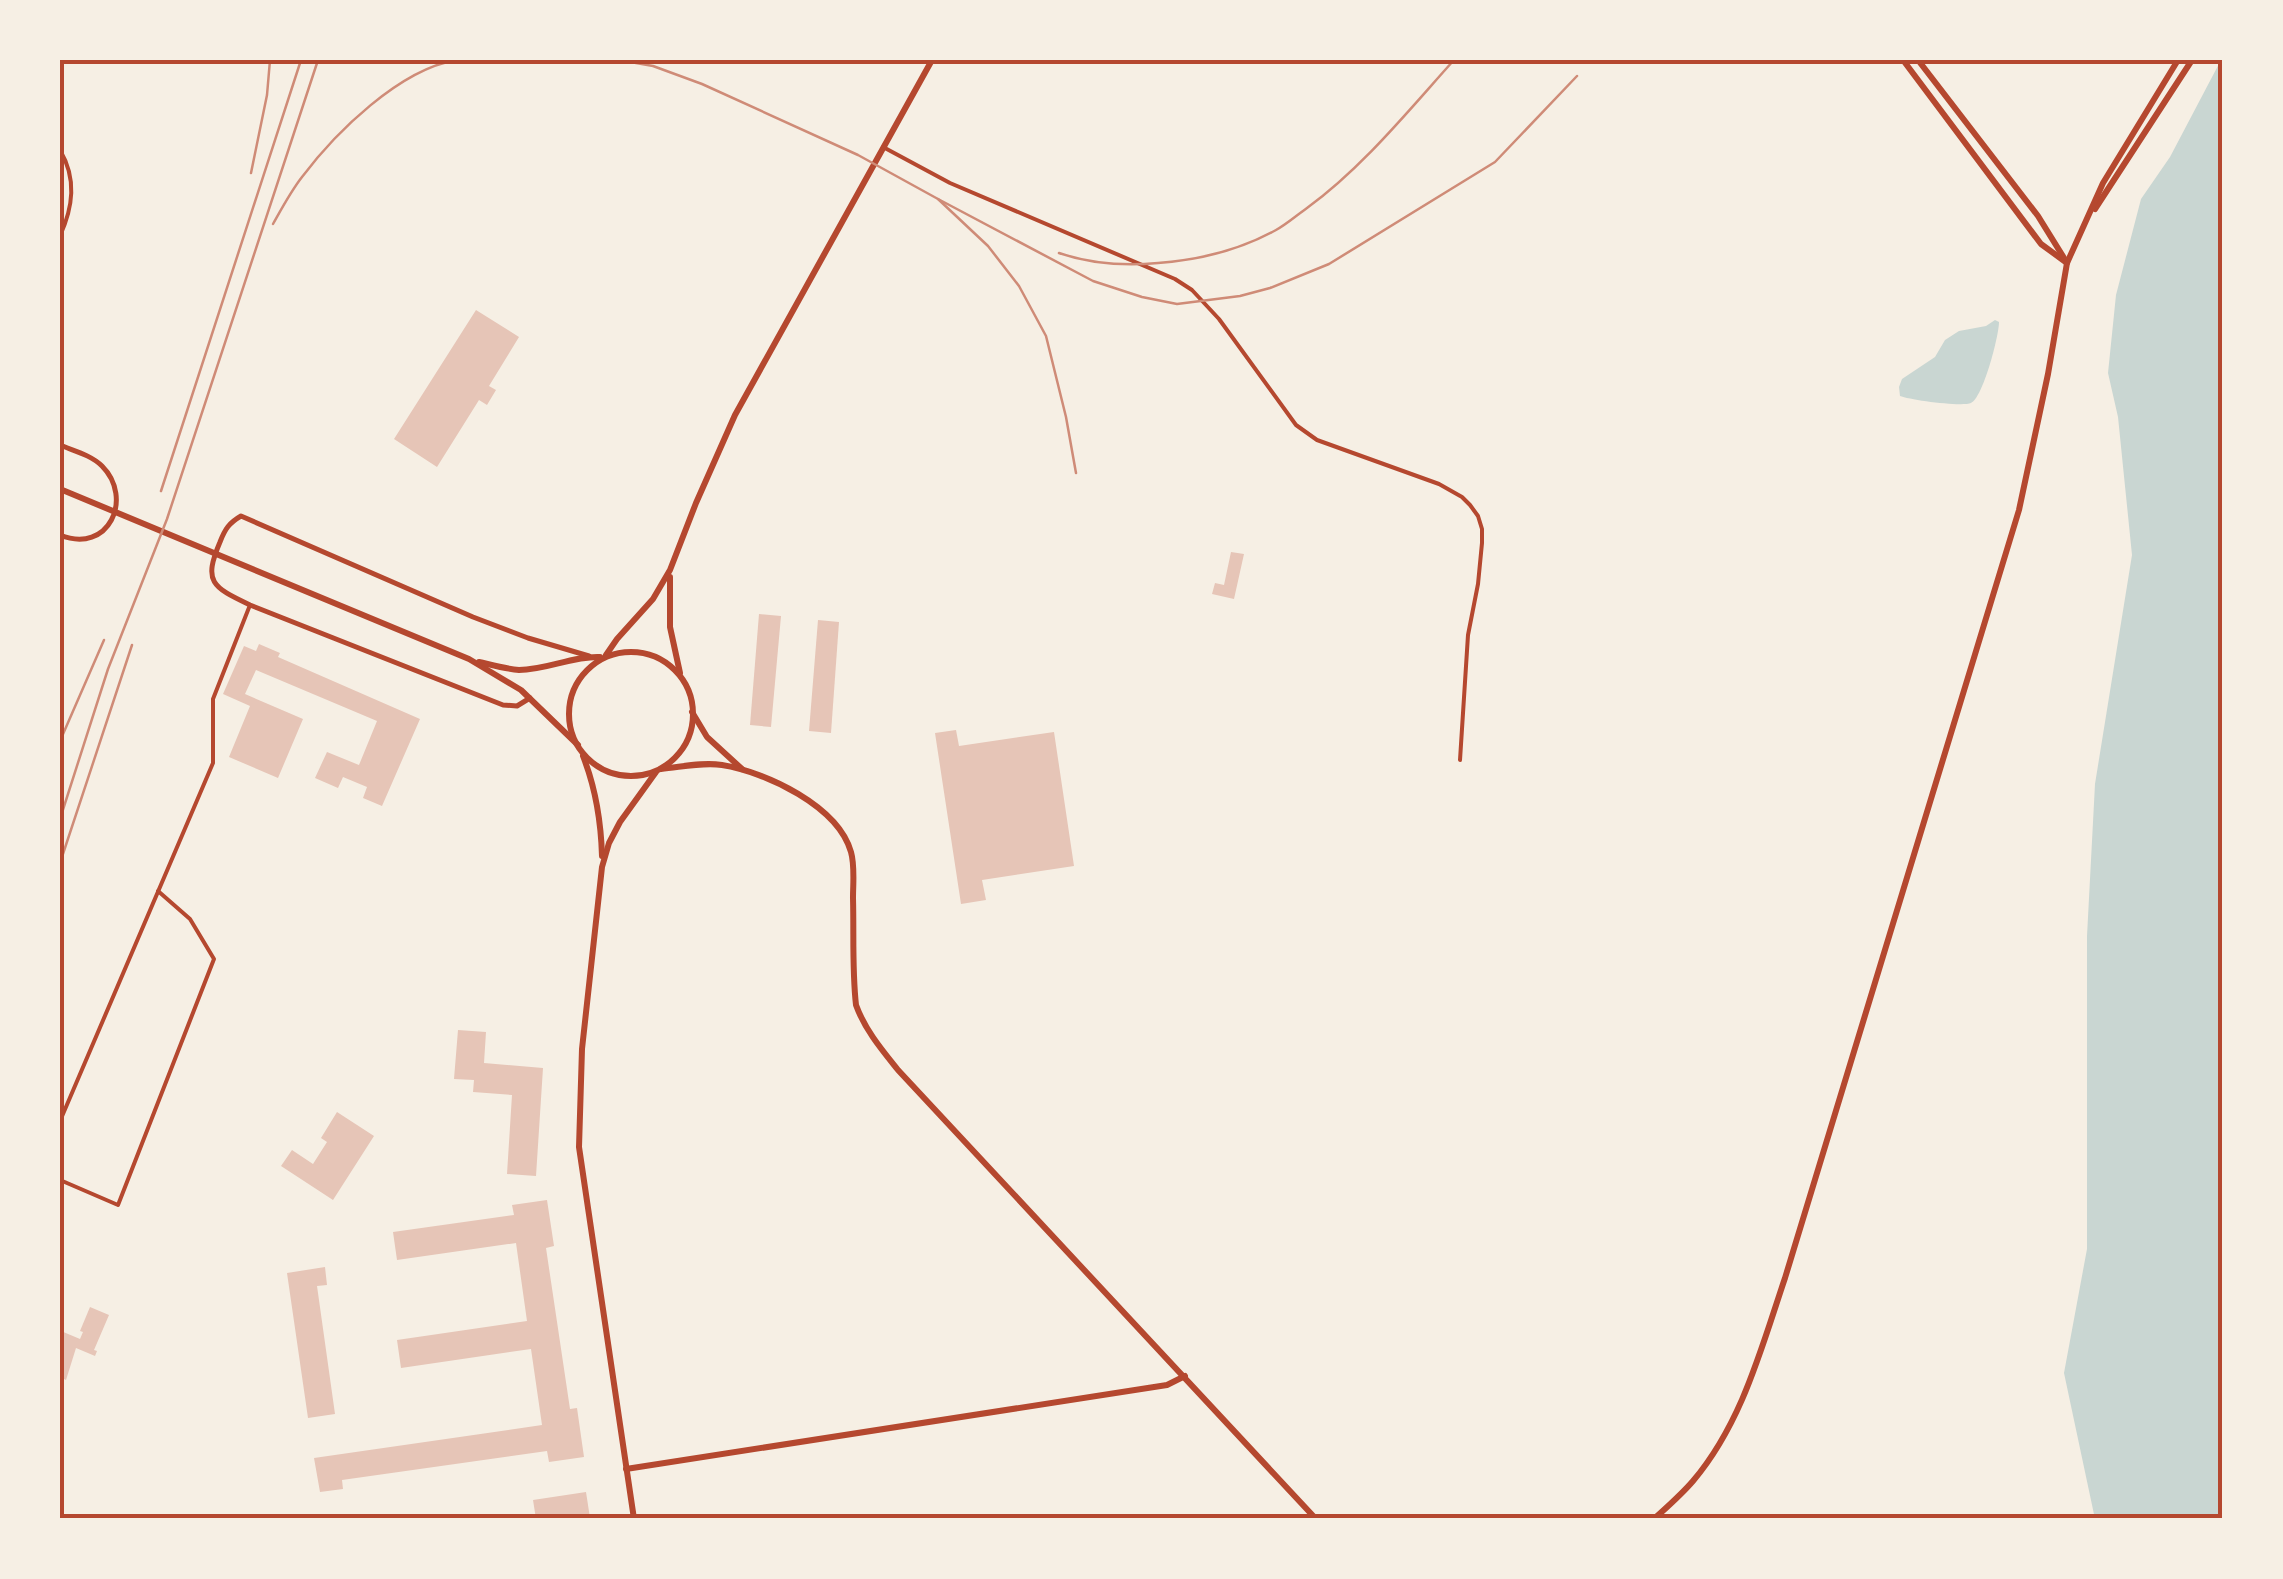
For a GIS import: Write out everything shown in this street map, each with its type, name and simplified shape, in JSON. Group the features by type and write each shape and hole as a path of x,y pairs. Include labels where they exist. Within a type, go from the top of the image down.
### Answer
{"main road":[{"path":"634,1519 579,1137 584,1032 602,867 599,813 573,736 572,695 583,674 652,599 670,570 735,414 932,60"},
{"path":"1902,60 2040,244 2067,263"},
{"path":"1918,60 2038,216 2067,263"},
{"path":"1654,1519 1695,1478 1731,1426 1746,1392 1780,1293 2019,510 2067,263 2104,183 2178,60"},
{"path":"2067,263 2096,207 2192,60"},
{"path":"60,489 468,659 512,683 530,698 597,767 633,777 698,764 722,765 743,770 804,798 830,818 845,837 852,860 856,1006 875,1040 898,1070 1316,1519"},
{"path":"670,570 670,627 692,712 707,737 743,770"},
{"path":"468,659 521,670 634,651 668,664 682,680"},
{"path":"602,867 620,822 658,770 683,750 692,727 692,712"},
{"path":"626,1469 1167,1385 1184,1376"}],"street":[{"path":"882,147 950,184 1174,279 1192,290 1218,319 1296,425 1317,440 1439,484 1470,505 1482,529 1482,543 1468,635 1460,760"},
{"path":"60,150 73,187 68,218 60,236"},
{"path":"60,445 104,468 114,484 116,500 107,526 93,538 80,541 60,535"},
{"path":"530,698 517,706 503,705 250,605 218,586 211,571 226,527 241,516 473,617 528,638 599,656"},
{"path":"60,1121 213,763 213,699 250,605"},
{"path":"60,1180 118,1206 214,959 190,919 158,891"}],"shaded area":[{"path":"2221,60 2223,1519 2095,1519 2064,1373 2087,1249 2087,936 2095,784 2132,555 2118,417 2108,373 2116,295 2141,199 2170,157"},
{"path":"1995,320 1999,322 1990,366 1971,403 1900,396 1902,379 1935,357 1945,340 1959,331 1986,326"}],"building":[{"path":"476,310 519,337 489,386 496,390 487,405 479,400 437,467 394,439"},
{"path":"1231,552 1244,554 1234,599 1212,594 1215,583 1224,585"},
{"path":"759,614 781,616 771,727 750,725"},
{"path":"818,620 839,622 831,733 809,731"},
{"path":"259,644 280,653 278,657 420,719 382,806 363,798 367,787 343,777 338,788 315,778 327,752 359,765 377,721 256,670 245,694 303,719 278,778 229,757 250,706 223,694 244,646 256,651"},
{"path":"956,730 959,746 1054,732 1074,866 982,880 986,900 961,904 935,733"},
{"path":"458,1030 486,1032 484,1063 543,1068 536,1176 507,1174 512,1095 473,1092 474,1080 454,1079"},
{"path":"337,1112 374,1136 333,1200 281,1166 292,1150 313,1164 327,1142 321,1138"},
{"path":"547,1200 554,1246 546,1248 570,1409 577,1408 584,1457 549,1462 547,1451 342,1480 343,1489 320,1492 314,1458 542,1425 531,1349 401,1368 397,1340 527,1321 516,1243 397,1260 393,1232 514,1215 512,1205"},
{"path":"325,1267 327,1285 317,1286 335,1414 308,1418 287,1273"},
{"path":"90,1307 109,1315 95,1356 76,1348 66,1380 60,1377 60,1333 80,1339"},
{"path":"586,1492 590,1518 536,1519 533,1500"}],"railway":[{"path":"251,173 270,60"},
{"path":"161,491 301,60"},
{"path":"60,819 108,669 167,519 318,60"},
{"path":"273,224 302,177 370,105 413,76 456,60"},
{"path":"619,60 653,66 702,84 858,155 938,199 988,246 1019,286 1046,336 1076,473"},
{"path":"1059,253 1108,263 1158,263 1218,253 1262,237 1288,222 1347,175 1454,60"},
{"path":"938,199 1093,281 1142,297 1177,304 1240,296 1329,264 1495,162 1577,76"},
{"path":"60,741 104,640"},
{"path":"60,863 132,645"}]}
